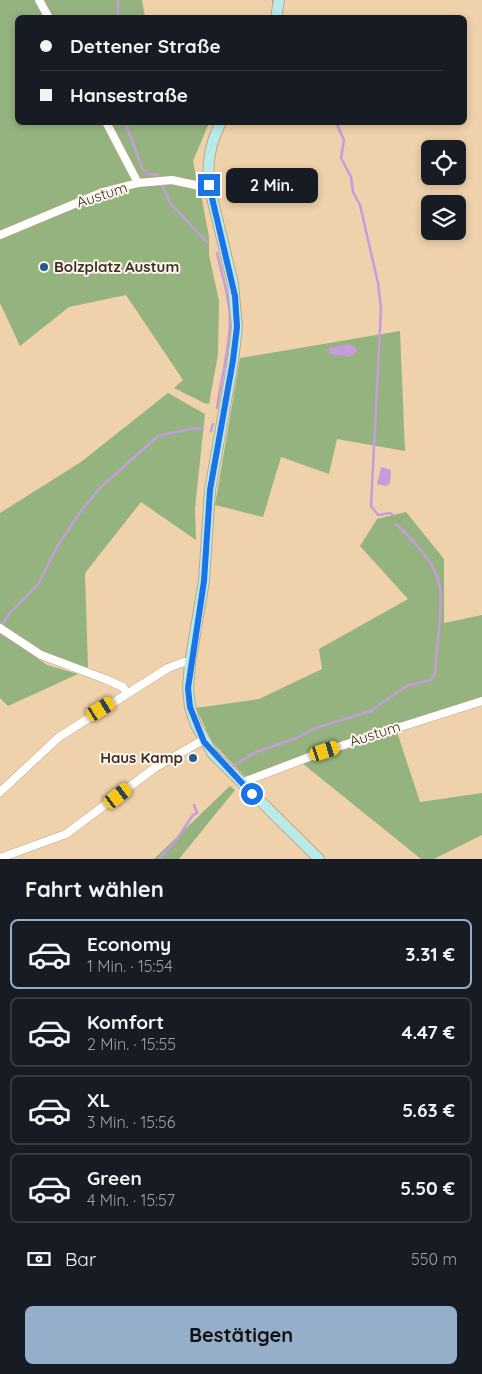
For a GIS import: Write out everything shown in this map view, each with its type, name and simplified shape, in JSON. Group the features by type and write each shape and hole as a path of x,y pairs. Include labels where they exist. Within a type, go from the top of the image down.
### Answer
{"street":[{"path":"39,0 47,15"},
{"path":"276,15 279,0"},
{"path":"108,125 138,183"},
{"path":"220,125 208,154 209,185 235,296 237,327 210,490 204,581 190,663 188,688 190,707 203,740 241,783 319,859"},
{"name":"Austum","path":"0,235 103,192 138,183 172,180 200,186 209,185"},
{"path":"0,628 41,656 105,679 123,687 126,693"},
{"path":"0,792 59,737 126,693 175,665 190,663"},
{"name":"Austum","path":"241,783 325,751 482,701"},
{"path":"0,858 66,834 156,767 203,740"}],"green space":[{"path":"0,0 142,0 145,15 15,15 15,125 208,125 193,161 197,183 139,181 0,232"},
{"path":"172,182 200,189 209,237 209,255 219,301 218,354 209,404 174,388 183,380 126,295 69,307 20,346 0,303 0,239 103,194 139,186"},
{"path":"400,331 405,451 337,439 329,474 281,457 263,517 215,505 240,358"},
{"path":"168,393 205,414 195,508 196,540 141,502 85,573 88,668 51,658 0,624 0,513 81,462"},
{"path":"406,512 444,559 444,623 482,615 482,698 393,725 245,777 212,742 196,708 259,699 322,669 319,649 408,599 360,546 377,519"},
{"path":"0,632 47,665 78,674 8,706 0,698"},
{"path":"396,729 420,802 482,793 482,835 434,859 421,859 302,763"},
{"path":"230,786 235,790 179,859 154,859"}],"shaded area":[{"path":"349,344 355,347 357,351 350,357 330,354 328,348"},
{"path":"381,467 391,470 390,484 386,486 377,484"}],"waterway":[{"path":"118,0 118,15"},
{"path":"273,0 274,5"},
{"path":"126,125 142,168 147,174 158,175 170,203 207,242"},
{"path":"337,125 344,140 341,158 351,177 353,192 360,205 378,283 381,309 371,506 378,515 390,513 393,515"},
{"path":"217,253 230,314 227,355 217,408"},
{"path":"211,431 213,424"},
{"path":"1,627 9,614 39,583 58,545 83,508 101,487 158,436 194,428 203,429"},
{"path":"233,766 256,752 297,738 313,729 371,711 406,686 431,680 435,674 440,619 441,597 438,579 429,561 417,545 396,524"},
{"path":"159,859 177,839 193,815 197,813 194,805"}],"place":[{"name":"Bolzplatz Austum","path":"44,267"},
{"name":"Haus Kamp","path":"193,758"}],"route":[{"path":"209,185 235,296 237,327 210,490 204,581 190,663 188,688 190,707 204,742 225,767 252,794"}]}
